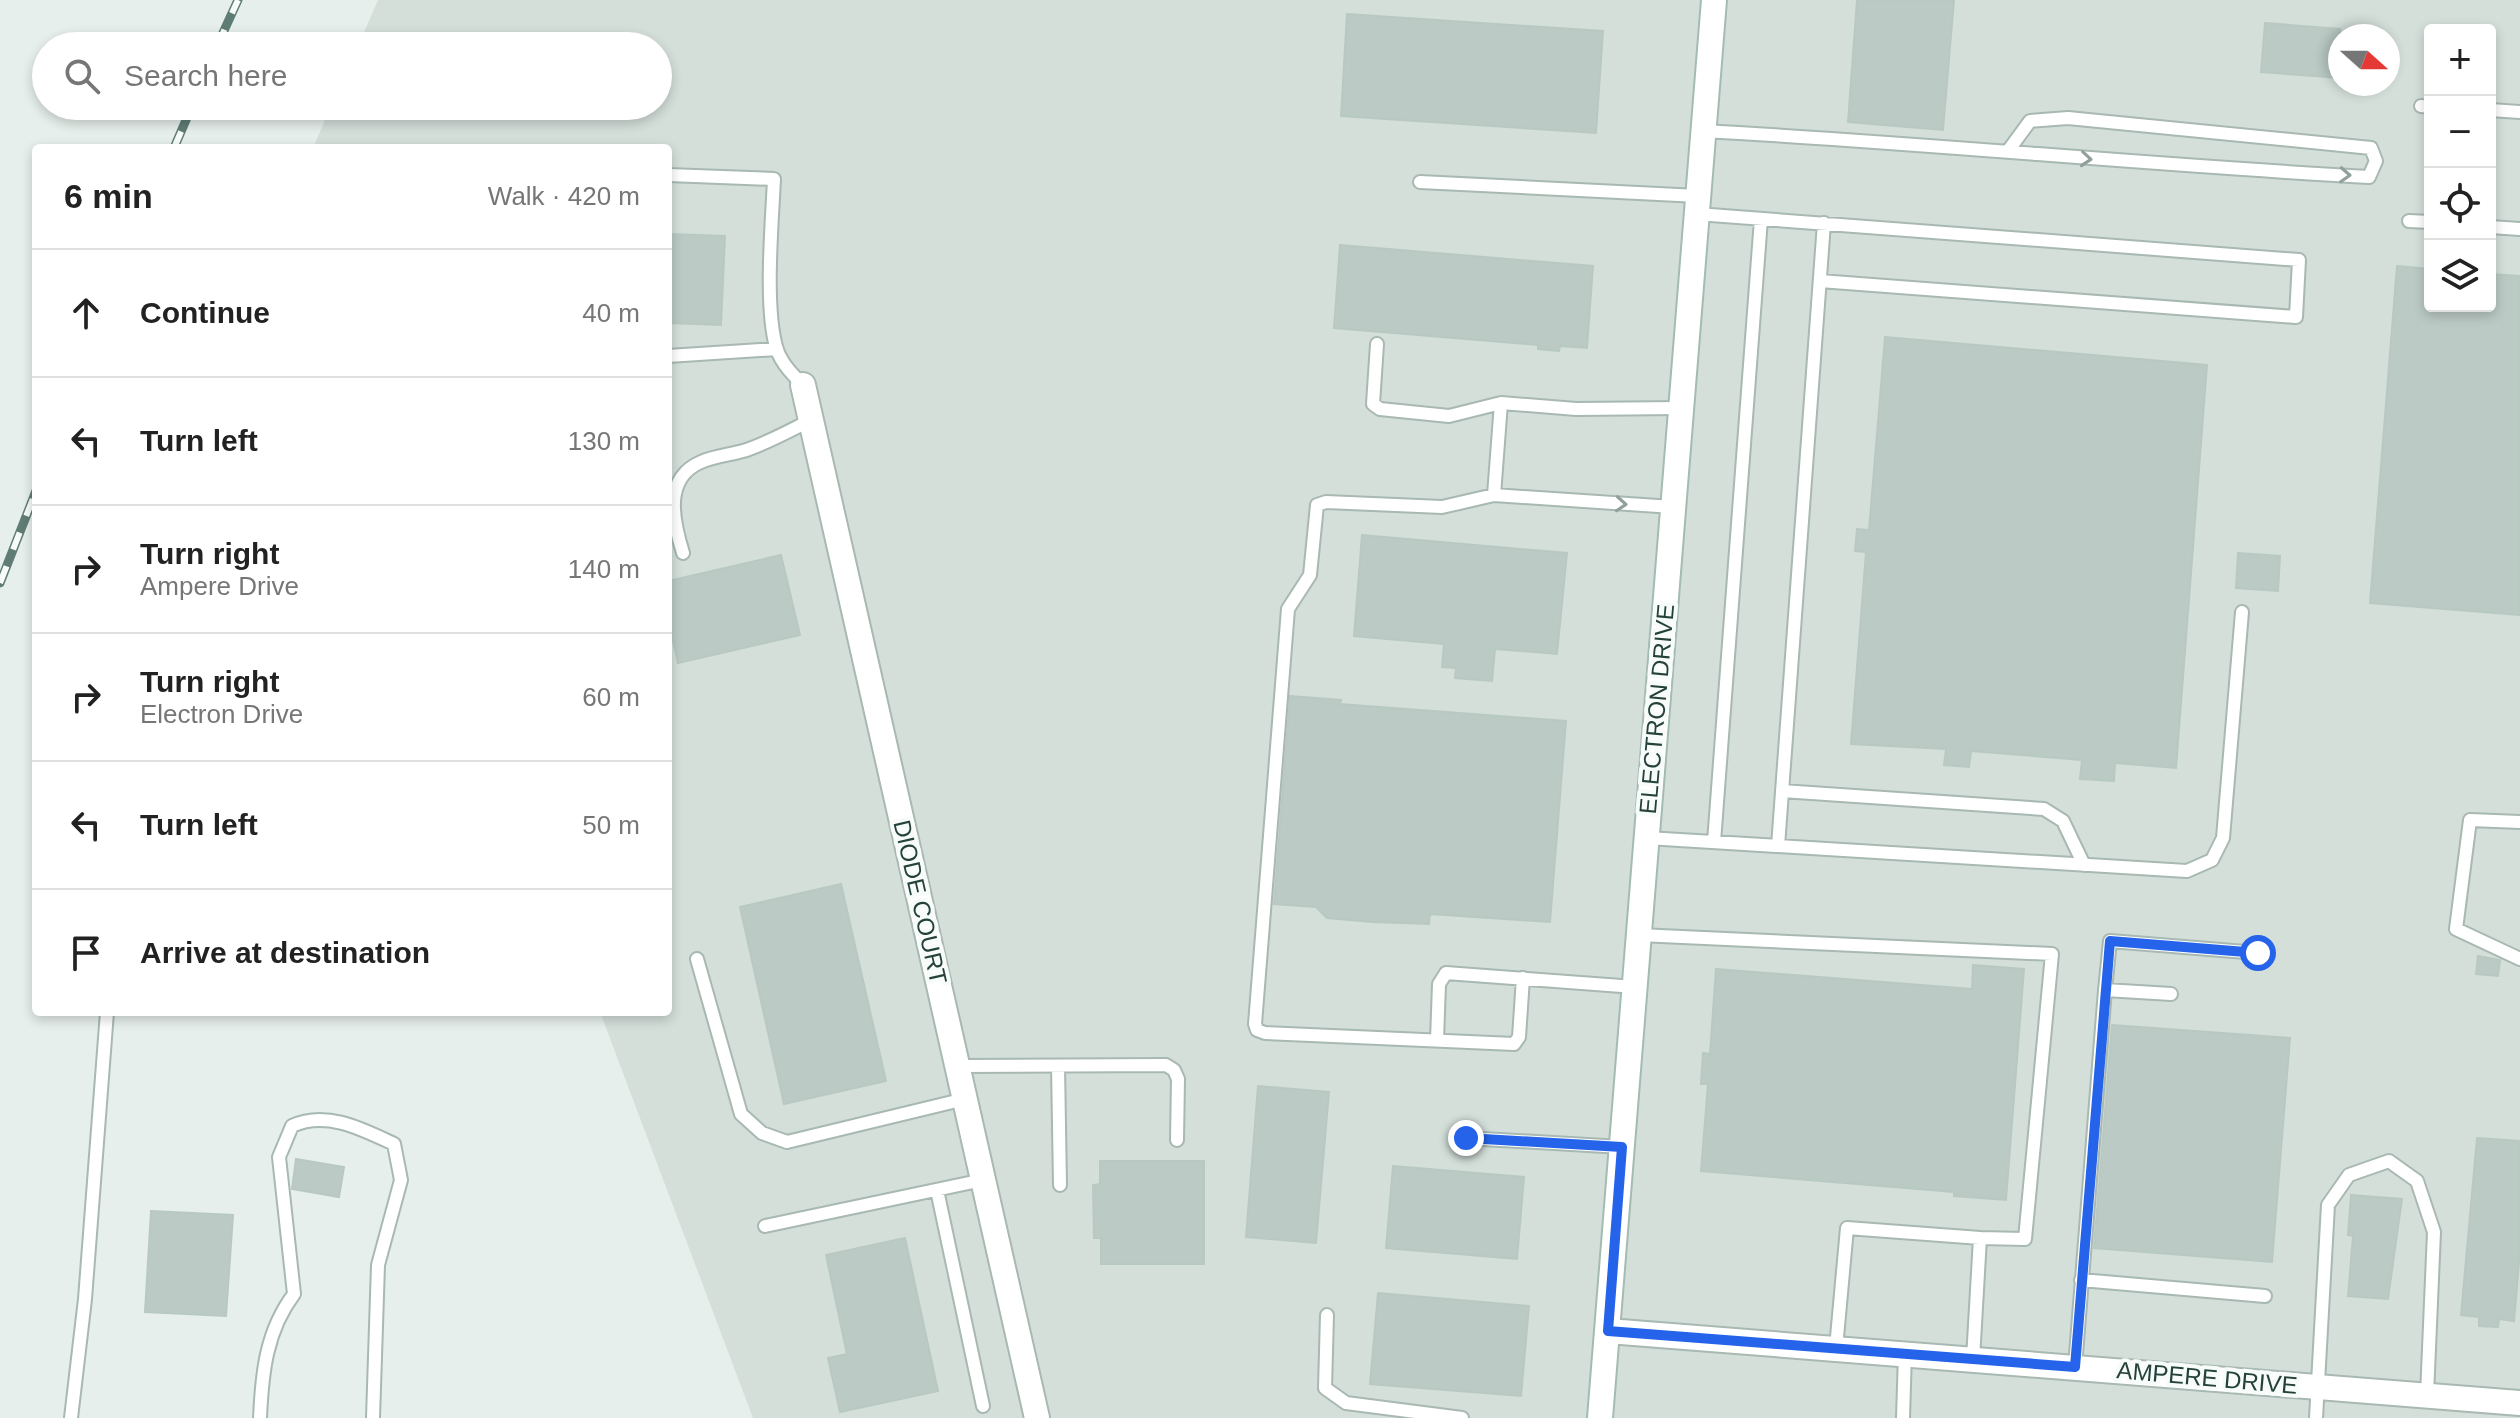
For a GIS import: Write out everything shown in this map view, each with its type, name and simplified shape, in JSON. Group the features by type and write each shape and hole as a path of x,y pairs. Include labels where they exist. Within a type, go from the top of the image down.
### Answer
{"street":[{"name":"ELECTRON DRIVE","path":"1600,1418 1714,0"},
{"name":"DIODE COURT","path":"803,385 1037,1418"},
{"name":"AMPERE DRIVE","path":"1608,1331 2520,1403"}],"lane":[{"path":"2496,110 2520,112"},
{"path":"1703,131 2008,151 2157,166 2369,177 2376,161 2371,148 2068,118 2030,121 2008,151"},
{"path":"672,175 774,179 772,313 777,349 785,366 803,385"},
{"path":"1420,182 1698,205 1761,219 2299,260 2296,317 1820,281"},
{"path":"1714,842 1761,219"},
{"path":"2409,221 2424,222"},
{"path":"1778,846 1824,223"},
{"path":"2496,227 2520,229"},
{"path":"1377,344 1373,404 1380,409 1449,416 1501,403 1576,409 1681,408"},
{"path":"672,356 777,349"},
{"path":"1494,495 1501,403"},
{"path":"683,553 673,495 679,478 690,467 705,460 745,451 811,420"},
{"path":"1523,978 1517,1042 1265,1033 1257,1030 1255,1024 1288,609 1310,575 1317,505 1326,502 1442,507 1494,495 1673,507"},
{"path":"1647,838 2187,871 2212,860 2223,838 2242,612"},
{"path":"1782,791 2044,809 2063,821 2084,865"},
{"path":"2520,822 2470,820 2456,929 2520,959"},
{"path":"1639,935 2052,954 2025,1239 1847,1228 1836,1348"},
{"path":"2075,1367 2110,941 2258,953"},
{"path":"697,959 741,1114 762,1133 787,1142 965,1099"},
{"path":"1437,1040 1439,984 1446,973 1635,987"},
{"path":"2105,990 2171,994"},
{"path":"71,1418 85,1299 107,1016"},
{"path":"957,1066 1166,1065 1174,1070 1178,1079 1177,1140"},
{"path":"1058,1066 1060,1185"},
{"path":"260,1418 266,1353 278,1315 294,1294 279,1157 292,1126 307,1119 322,1118 366,1130 394,1144 401,1180 378,1265 373,1418"},
{"path":"1466,1138 1622,1147"},
{"path":"2316,1418 2328,1205 2349,1175 2389,1161 2417,1181 2434,1232 2427,1395"},
{"path":"765,1226 983,1180"},
{"path":"937,1190 983,1406"},
{"path":"1973,1359 1980,1238"},
{"path":"2081,1280 2265,1296"},
{"path":"1327,1315 1325,1388 1346,1403 1462,1418"},
{"path":"1903,1418 1905,1353"}],"shaded area":[{"path":"378,0 2520,0 2520,1418 753,1418 602,1016 672,1016 672,144 315,144 325,120 672,120 672,32 364,32"}],"building":[{"path":"1857,0 1954,0 1943,130 1848,122"},
{"path":"1347,14 1603,31 1596,133 1341,116"},
{"path":"2265,23 2328,28 2328,77 2261,72"},
{"path":"672,234 725,236 721,325 672,323"},
{"path":"1340,245 1593,266 1587,348 1560,346 1559,351 1538,349 1538,345 1334,328"},
{"path":"2397,266 2424,268 2424,312 2496,312 2496,274 2520,276 2520,615 2370,603"},
{"path":"1885,337 2207,365 2176,768 2115,763 2114,781 2080,779 2082,760 1971,751 1969,767 1944,765 1946,749 1851,744 1866,552 1855,551 1857,529 1869,530"},
{"path":"1362,535 1567,553 1557,654 1495,649 1492,681 1455,678 1456,668 1442,667 1444,644 1354,636"},
{"path":"2238,553 2280,556 2278,591 2236,588"},
{"path":"781,555 800,635 678,663 672,637 672,580"},
{"path":"1290,696 1341,700 1340,704 1566,721 1550,922 1430,914 1429,924 1372,922 1327,918 1316,907 1274,904"},
{"path":"841,884 886,1081 784,1104 740,907"},
{"path":"2478,956 2500,960 2498,976 2476,974"},
{"path":"1973,965 2024,969 2006,1200 1954,1196 1954,1192 1701,1171 1708,1084 1701,1084 1703,1053 1710,1054 1716,969 1972,989"},
{"path":"2112,1025 2290,1038 2272,1262 2094,1248"},
{"path":"1258,1086 1329,1092 1316,1243 1246,1237"},
{"path":"2477,1138 2520,1141 2520,1251 2514,1321 2499,1319 2498,1327 2479,1326 2479,1317 2461,1315"},
{"path":"296,1159 344,1167 339,1197 292,1189"},
{"path":"1100,1161 1204,1161 1204,1264 1101,1264 1101,1238 1094,1238 1093,1185 1100,1184"},
{"path":"1393,1166 1524,1177 1517,1259 1386,1248"},
{"path":"2351,1195 2402,1199 2388,1299 2348,1296 2353,1236 2348,1235"},
{"path":"151,1211 233,1215 226,1316 145,1312"},
{"path":"905,1238 938,1391 840,1412 828,1358 847,1354 826,1255"},
{"path":"1378,1293 1529,1306 1521,1396 1370,1384"}],"railway":[{"path":"223,32 238,0"},
{"path":"176,144 186,120"},
{"path":"0,583 32,501"}],"route":[{"path":"1466,1138 1622,1147 1608,1331 2075,1367 2110,941 2258,953"}]}
